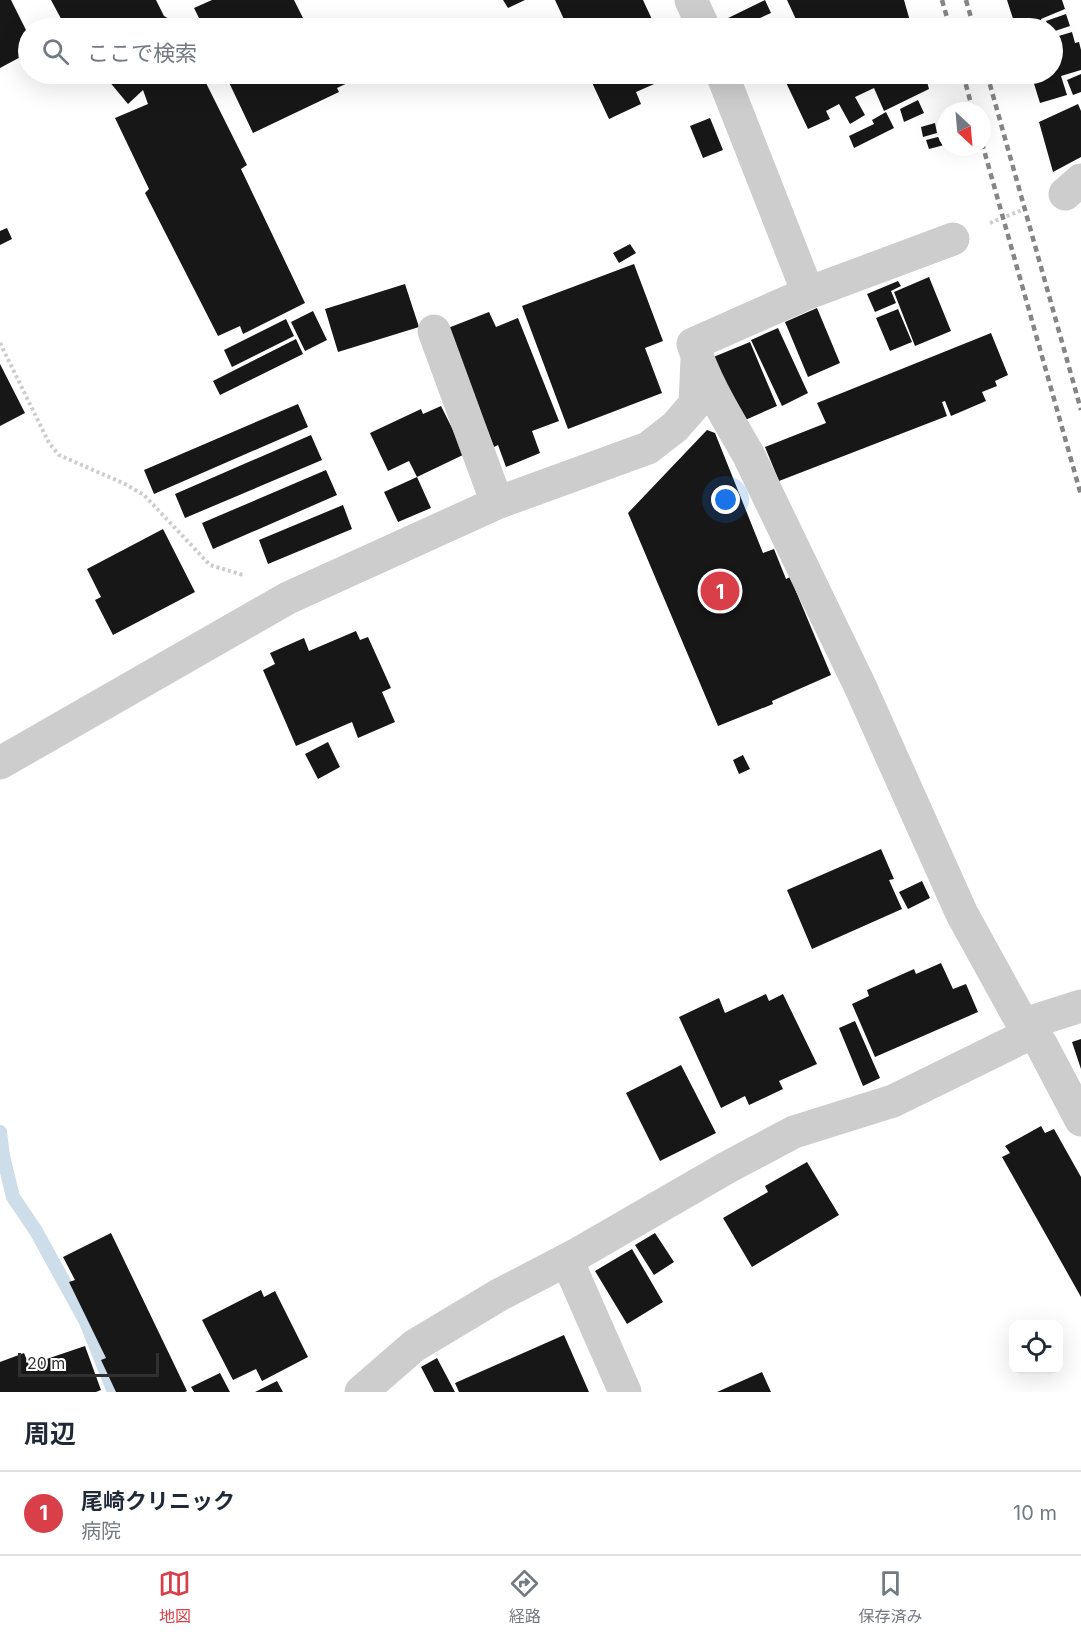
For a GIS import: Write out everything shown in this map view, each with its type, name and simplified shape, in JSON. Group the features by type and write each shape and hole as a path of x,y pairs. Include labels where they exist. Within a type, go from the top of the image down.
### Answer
{"street":[{"path":"691,0 699,18"},
{"path":"726,84 808,293"},
{"path":"953,239 808,293 693,344 697,359 748,454 860,686 962,914 1026,1030 1041,1044 1081,1120"},
{"path":"434,331 497,503"},
{"path":"0,763 288,598 497,503 648,448 675,427 695,404 697,359"},
{"path":"361,1392 414,1346 499,1295 567,1260 728,1167 794,1132 893,1101 1019,1038 1037,1020 1081,1006"},
{"path":"567,1260 625,1392"}],"path":[{"path":"953,239 1073,187"},
{"path":"0,343 49,443 59,455 125,484 144,495 210,565 262,580 288,598"}],"building":[{"path":"0,0 11,0 20,18 18,18 18,58 0,68"},
{"path":"51,0 156,0 164,16 168,18 61,18"},
{"path":"212,0 294,0 303,18 199,18 194,8"},
{"path":"503,0 525,0 508,8"},
{"path":"555,0 643,0 651,18 563,18"},
{"path":"765,0 771,13 760,18 728,18"},
{"path":"787,0 904,0 909,18 795,18"},
{"path":"1007,0 1062,0 1065,9 1043,18 1013,18"},
{"path":"1066,14 1070,26 1063,28 1063,18 1055,18"},
{"path":"1072,32 1075,43 1079,42 1081,70 1063,75 1063,35"},
{"path":"1081,74 1081,92 1073,95 1067,80"},
{"path":"1063,82 1067,95 1040,103 1034,84"},
{"path":"111,84 206,84 247,165 241,169 305,303 243,334 240,326 218,336 145,193 149,189 115,118 148,104 143,90 128,104"},
{"path":"230,84 345,84 337,88 339,92 253,133"},
{"path":"593,84 654,84 636,92 641,104 609,119"},
{"path":"787,84 928,84 929,89 884,111 874,88 855,97 865,115 850,124 839,104 826,111 830,119 808,129"},
{"path":"918,100 924,113 904,122 900,109"},
{"path":"1078,104 1081,111 1081,157 1053,172 1039,122"},
{"path":"886,112 894,128 854,148 849,136 874,124 872,120"},
{"path":"710,118 723,150 703,158 690,126"},
{"path":"935,123 937,133 923,137 921,127"},
{"path":"937,137 937,147 929,149 926,140"},
{"path":"7,228 12,239 0,245 0,231"},
{"path":"630,244 636,253 619,263 613,253"},
{"path":"634,264 663,341 645,348 662,393 568,429 522,306"},
{"path":"929,277 951,331 915,346 894,292"},
{"path":"898,281 901,286 891,291 896,303 875,312 867,294"},
{"path":"405,284 419,327 338,352 325,309"},
{"path":"817,308 840,363 808,377 785,322"},
{"path":"898,309 912,342 890,351 876,318"},
{"path":"313,311 327,340 305,351 291,322"},
{"path":"489,312 496,327 518,318 559,421 532,431 540,453 506,467 498,445 494,447 448,328"},
{"path":"286,319 294,336 232,367 224,350"},
{"path":"778,328 808,393 782,406 751,340"},
{"path":"991,333 1008,375 995,381 997,386 982,392 986,401 951,416 945,401 942,402 947,416 779,481 765,447 826,423 817,403"},
{"path":"296,339 303,354 220,395 213,381"},
{"path":"750,342 777,406 743,421 711,358"},
{"path":"0,364 25,413 0,426"},
{"path":"298,404 308,427 154,494 144,470"},
{"path":"441,406 465,454 417,477 409,461 388,471 370,433 421,409 423,414"},
{"path":"707,430 715,433 763,553 774,549 786,579 790,577 831,675 772,701 773,704 718,726 628,513"},
{"path":"311,435 322,460 185,518 175,494"},
{"path":"326,470 337,495 213,549 202,523"},
{"path":"417,477 431,508 398,522 384,492"},
{"path":"343,505 352,529 268,564 259,540"},
{"path":"163,529 195,592 113,635 95,600 101,597 87,569"},
{"path":"356,631 360,640 368,637 391,688 382,692 395,722 358,738 352,722 296,746 263,670 275,664 270,653 304,638 309,651"},
{"path":"328,742 340,767 318,779 305,754"},
{"path":"743,755 750,769 739,774 733,760"},
{"path":"881,849 894,879 889,880 902,909 812,949 787,890"},
{"path":"922,881 930,898 908,909 899,892"},
{"path":"941,963 953,989 966,984 978,1012 875,1057 852,1004 869,996 867,990 914,969 916,974"},
{"path":"766,994 769,1001 783,994 817,1064 779,1081 783,1089 749,1105 745,1096 721,1108 679,1017 719,998 725,1013"},
{"path":"855,1021 880,1078 863,1086 839,1028"},
{"path":"1081,1039 1081,1069 1072,1042"},
{"path":"681,1065 716,1133 660,1161 626,1093"},
{"path":"1041,1126 1045,1133 1054,1129 1081,1177 1081,1297 1002,1157 1010,1153 1005,1146"},
{"path":"807,1162 839,1215 752,1267 723,1218 768,1192 765,1186"},
{"path":"111,1233 187,1391 185,1392 116,1392 101,1360 106,1358 69,1282 75,1280 63,1257"},
{"path":"655,1233 674,1262 654,1275 635,1245"},
{"path":"632,1249 663,1302 627,1324 595,1271"},
{"path":"261,1290 264,1297 275,1291 308,1357 262,1381 256,1369 233,1380 202,1320"},
{"path":"564,1335 589,1392 459,1392 455,1383"},
{"path":"85,1346 101,1390 96,1392 0,1392 0,1362 24,1353 29,1365"},
{"path":"437,1358 455,1392 434,1392 421,1367"},
{"path":"762,1372 771,1392 717,1392"},
{"path":"220,1373 230,1392 194,1392 191,1387"},
{"path":"277,1381 283,1392 255,1392"}],"waterway":[{"path":"0,1132 13,1197 36,1231 86,1322 114,1392"}],"railway":[{"path":"942,0 947,18"},
{"path":"966,0 971,18"},
{"path":"966,84 971,102"},
{"path":"990,84 1081,410"},
{"path":"986,156 1081,495"}],"place":[{"name":"尾崎クリニック","path":"720,591"}]}
